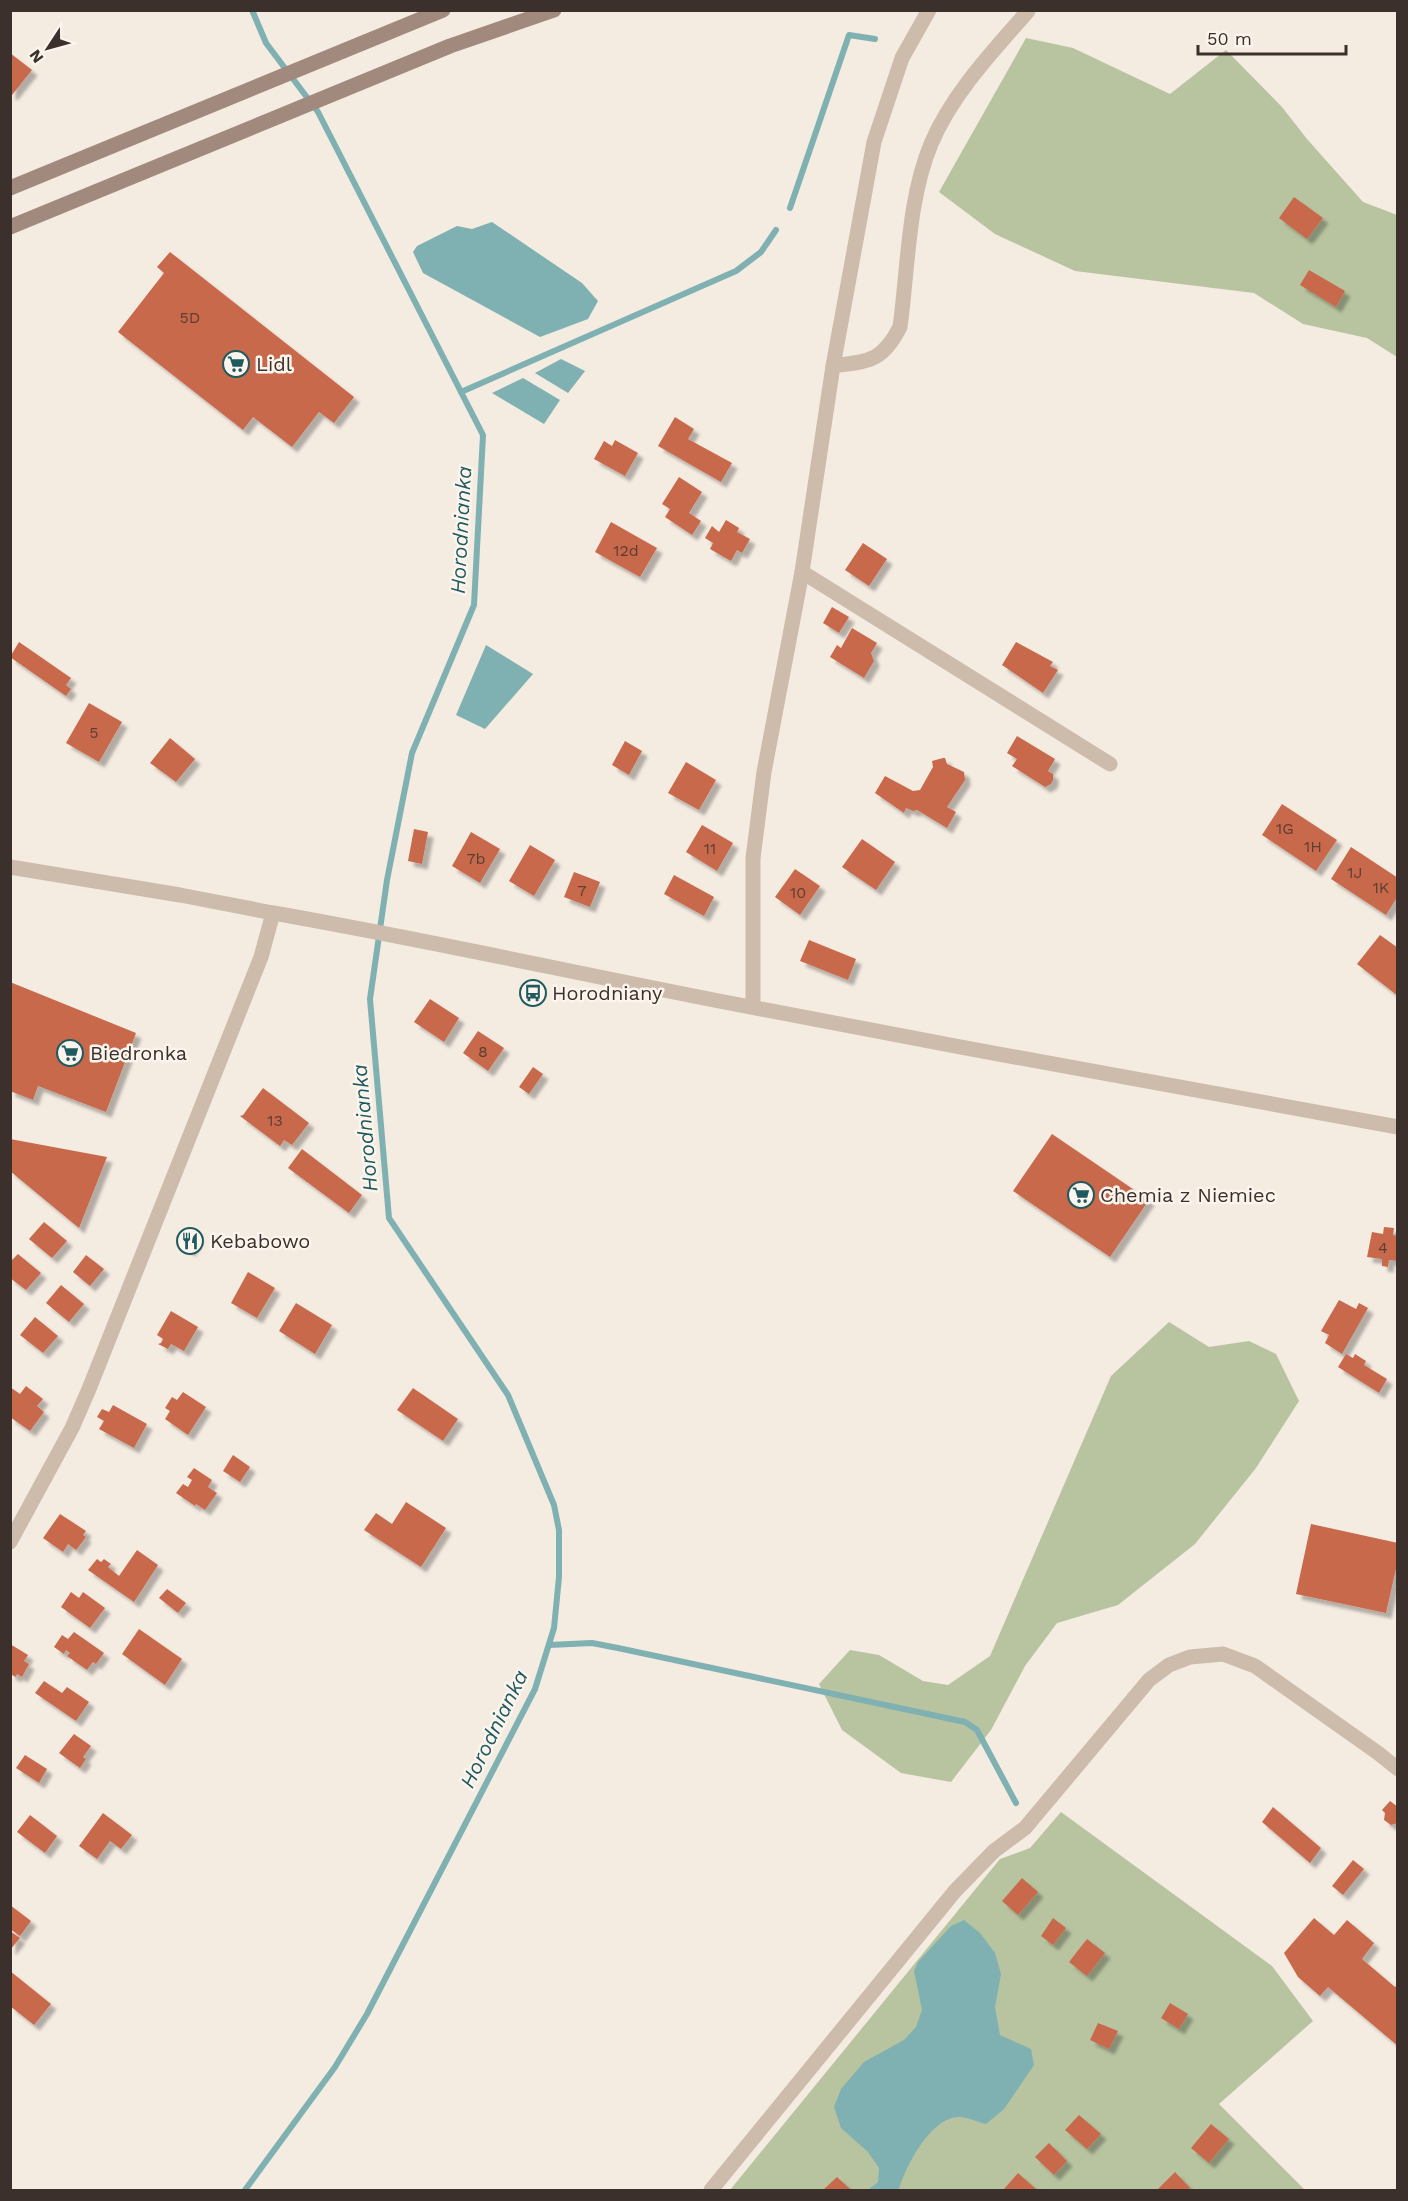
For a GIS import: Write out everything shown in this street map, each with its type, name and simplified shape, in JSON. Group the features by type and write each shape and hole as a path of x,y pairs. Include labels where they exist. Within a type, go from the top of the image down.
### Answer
{"main road":[{"path":"10,188 443,10"},
{"path":"10,227 450,46 554,10"}],"street":[{"path":"753,1007 753,858 764,772 802,572 833,366 874,142 902,58 929,11"},
{"path":"833,366 865,362 879,355 891,344 900,327 916,194 932,142 962,92 1028,11"},
{"path":"802,572 1110,764"},
{"path":"10,867 180,895 412,938 753,1007 1398,1128"},
{"path":"10,1542 72,1428 89,1389 264,949 273,913"},
{"path":"711,2190 956,1891 994,1851 1025,1827 1149,1680 1169,1665 1190,1657 1223,1654 1255,1666 1398,1769"}],"green space":[{"path":"1026,38 1073,48 1170,94 1226,50 1282,107 1363,202 1397,215 1397,357 1367,338 1303,324 1254,293 1075,271 995,234 939,192"},
{"path":"1169,1322 1209,1347 1249,1341 1276,1354 1299,1401 1256,1468 1195,1544 1118,1605 1057,1623 1025,1666 991,1730 951,1782 901,1773 842,1730 819,1684 850,1650 879,1655 923,1681 948,1685 990,1656 1111,1376"},
{"path":"1061,1812 1272,1966 1313,2021 1219,2104 1305,2190 730,2190 1000,1859 1030,1848"}],"water":[{"path":"492,222 582,283 598,301 588,319 540,337 423,273 413,252 417,246 457,226 472,229"},
{"path":"561,359 585,371 568,393 535,373"},
{"path":"523,378 560,400 544,424 492,393"},
{"path":"486,645 533,674 485,729 456,715"},
{"path":"964,1920 980,1933 995,1953 1001,1974 995,2007 1000,2035 1031,2049 1034,2065 1004,2109 986,2124 959,2117 949,2119 929,2134 913,2157 899,2190 868,2190 878,2182 879,2168 868,2152 841,2128 834,2107 841,2089 864,2062 904,2040 916,2027 922,2010 914,1971 918,1962 951,1926"}],"building":[{"path":"10,53 32,70 12,95 10,94"},
{"path":"1294,197 1323,218 1307,239 1279,218"},
{"name":"Lidl","path":"170,252 354,397 334,423 319,412 292,447 253,417 243,430 118,332 164,273 157,267"},
{"path":"1309,270 1345,291 1336,307 1300,285"},
{"path":"675,417 694,429 688,439 732,463 721,482 658,446"},
{"path":"615,440 638,453 625,476 594,459 604,441 612,446"},
{"path":"679,477 702,492 689,513 701,521 692,535 665,517 670,509 662,504"},
{"path":"726,520 739,528 737,532 750,539 742,553 737,550 731,561 710,549 713,543 705,538 712,526 719,532"},
{"path":"611,522 657,548 640,577 595,552"},
{"path":"863,543 887,559 869,586 845,570"},
{"path":"832,607 849,617 839,633 823,623"},
{"path":"852,628 877,643 871,653 874,661 864,678 830,657 837,645 841,648"},
{"path":"19,642 71,678 66,685 71,689 66,696 10,657"},
{"path":"1016,642 1053,662 1050,666 1058,670 1043,693 1002,665"},
{"path":"89,703 122,722 99,762 66,743"},
{"path":"1017,736 1055,759 1048,771 1053,774 1051,784 1045,787 1012,766 1017,759 1007,753"},
{"path":"170,738 195,759 176,782 150,763"},
{"path":"625,741 642,751 629,775 612,765"},
{"path":"945,758 947,764 964,772 965,780 947,807 956,812 947,828 917,810 906,808 904,813 875,793 885,776 913,791 920,790 933,767 932,761"},
{"path":"686,762 716,780 699,810 668,793"},
{"path":"1282,804 1337,840 1316,871 1262,835"},
{"path":"702,825 733,843 717,871 686,852"},
{"path":"414,829 428,832 422,864 408,861"},
{"path":"471,832 500,849 480,883 452,866"},
{"path":"862,839 895,862 876,890 842,867"},
{"path":"530,845 555,860 534,896 509,881"},
{"path":"1351,847 1398,878 1398,896 1386,915 1331,879"},
{"path":"795,869 820,886 800,915 775,897"},
{"path":"574,872 600,882 590,907 564,897"},
{"path":"674,875 714,897 704,916 664,894"},
{"path":"1380,935 1398,948 1398,996 1357,964"},
{"path":"809,940 856,959 848,980 800,961"},
{"name":"Biedronka","path":"10,982 136,1033 106,1112 38,1086 33,1100 10,1091"},
{"path":"430,999 459,1018 444,1042 414,1022"},
{"path":"478,1031 504,1048 488,1071 463,1053"},
{"path":"533,1067 543,1074 529,1094 519,1087"},
{"path":"263,1088 309,1123 292,1145 284,1140 280,1146 240,1116"},
{"name":"Chemia z Niemiec","path":"1052,1134 1149,1200 1110,1257 1013,1191"},
{"path":"10,1139 107,1157 79,1228 10,1171"},
{"path":"302,1149 362,1195 349,1213 288,1168"},
{"path":"44,1222 67,1241 52,1258 29,1239"},
{"path":"1384,1227 1394,1228 1393,1235 1398,1236 1398,1261 1389,1260 1388,1267 1382,1266 1382,1259 1367,1257 1372,1232 1383,1234"},
{"name":"Kebabowo","path":"189,1231 198,1236 190,1251 182,1246"},
{"path":"18,1254 41,1273 26,1290 10,1278 10,1262"},
{"path":"86,1255 104,1269 90,1286 73,1272"},
{"path":"248,1272 275,1288 257,1318 231,1303"},
{"path":"61,1285 84,1304 69,1322 46,1303"},
{"path":"1339,1300 1356,1309 1359,1303 1368,1308 1342,1354 1325,1343 1329,1335 1321,1331"},
{"path":"296,1303 332,1325 315,1354 279,1331"},
{"path":"171,1311 198,1327 184,1351 171,1344 168,1349 158,1344 163,1339 157,1335"},
{"path":"35,1317 58,1336 43,1353 20,1335"},
{"path":"1346,1354 1353,1358 1355,1354 1366,1361 1364,1365 1387,1379 1379,1393 1338,1367"},
{"path":"26,1386 43,1399 37,1406 44,1412 30,1431 10,1417 10,1387 20,1394"},
{"path":"413,1388 458,1419 443,1441 397,1410"},
{"path":"183,1392 206,1407 188,1435 165,1419 170,1411 165,1408 172,1397 177,1400"},
{"path":"113,1405 147,1424 134,1448 99,1429 104,1421 97,1417 102,1409 109,1412"},
{"path":"233,1455 250,1467 240,1482 223,1471"},
{"path":"194,1468 212,1480 208,1487 217,1493 205,1510 176,1493 183,1484 188,1487 192,1480 187,1477"},
{"path":"406,1502 446,1528 421,1567 364,1530 376,1513 392,1524"},
{"path":"60,1514 86,1531 83,1535 86,1537 76,1550 68,1544 63,1552 43,1538"},
{"path":"1311,1524 1398,1543 1398,1560 1386,1613 1296,1594"},
{"path":"137,1550 158,1565 134,1602 88,1570 97,1559 101,1562 104,1559 111,1564 108,1567 119,1576"},
{"path":"167,1589 186,1603 178,1613 159,1598"},
{"path":"71,1592 79,1598 83,1592 105,1608 90,1628 61,1607"},
{"path":"139,1629 182,1659 165,1685 122,1654"},
{"path":"74,1632 104,1653 96,1664 93,1662 87,1670 67,1656 70,1653 66,1650 64,1654 54,1647 62,1635 68,1639"},
{"path":"10,1644 28,1655 24,1661 29,1664 22,1677 10,1674"},
{"path":"44,1681 62,1693 67,1687 89,1702 76,1721 35,1693"},
{"path":"74,1734 91,1746 83,1757 86,1759 80,1768 59,1753"},
{"path":"25,1755 47,1769 39,1783 16,1768"},
{"path":"1390,1801 1398,1807 1398,1823 1391,1825 1384,1820 1385,1813 1382,1810"},
{"path":"1273,1807 1321,1848 1310,1863 1262,1822"},
{"path":"103,1813 132,1835 121,1849 110,1841 97,1859 79,1846"},
{"path":"30,1815 57,1836 45,1853 17,1832"},
{"path":"1353,1860 1364,1869 1343,1895 1332,1886"},
{"path":"1022,1878 1038,1892 1018,1915 1002,1901"},
{"path":"10,1905 31,1921 20,1936 10,1929"},
{"path":"1053,1918 1066,1928 1053,1945 1041,1936"},
{"path":"1314,1918 1334,1935 1347,1920 1374,1943 1362,1959 1395,1987 1398,1984 1398,2046 1328,1987 1320,1996 1298,1977 1284,1953"},
{"path":"10,1931 20,1938 10,1950"},
{"path":"1087,1939 1105,1953 1087,1976 1069,1962"},
{"path":"10,1971 51,2004 34,2025 10,2006"},
{"path":"1170,2003 1188,2014 1179,2029 1161,2018"},
{"path":"1098,2023 1118,2031 1109,2049 1090,2040"},
{"path":"1079,2115 1101,2134 1087,2149 1065,2130"},
{"path":"1211,2124 1229,2139 1209,2163 1191,2148"},
{"path":"1049,2143 1067,2161 1054,2175 1035,2157"},
{"path":"1175,2172 1190,2188 1188,2190 1157,2190"},
{"path":"1018,2173 1036,2189 1004,2189"},
{"path":"837,2177 851,2190 823,2190"}],"waterway":[{"name":"Horodnianka","path":"245,2190 335,2067 367,2014 535,1689 554,1628 559,1577 559,1530 554,1505 508,1395 389,1218 370,999 387,880 412,753 474,605 483,435 318,112 266,43 252,10"},
{"path":"790,208 849,35 875,39"},
{"path":"461,392 736,271 761,252 776,230"},
{"path":"549,1645 592,1643 965,1722 977,1730 1016,1803"}],"place":[{"name":"Lidl","path":"236,364"},
{"name":"Horodniany","path":"533,993"},
{"name":"Biedronka","path":"70,1053"},
{"name":"Chemia z Niemiec","path":"1081,1195"},
{"name":"Kebabowo","path":"190,1241"}]}
